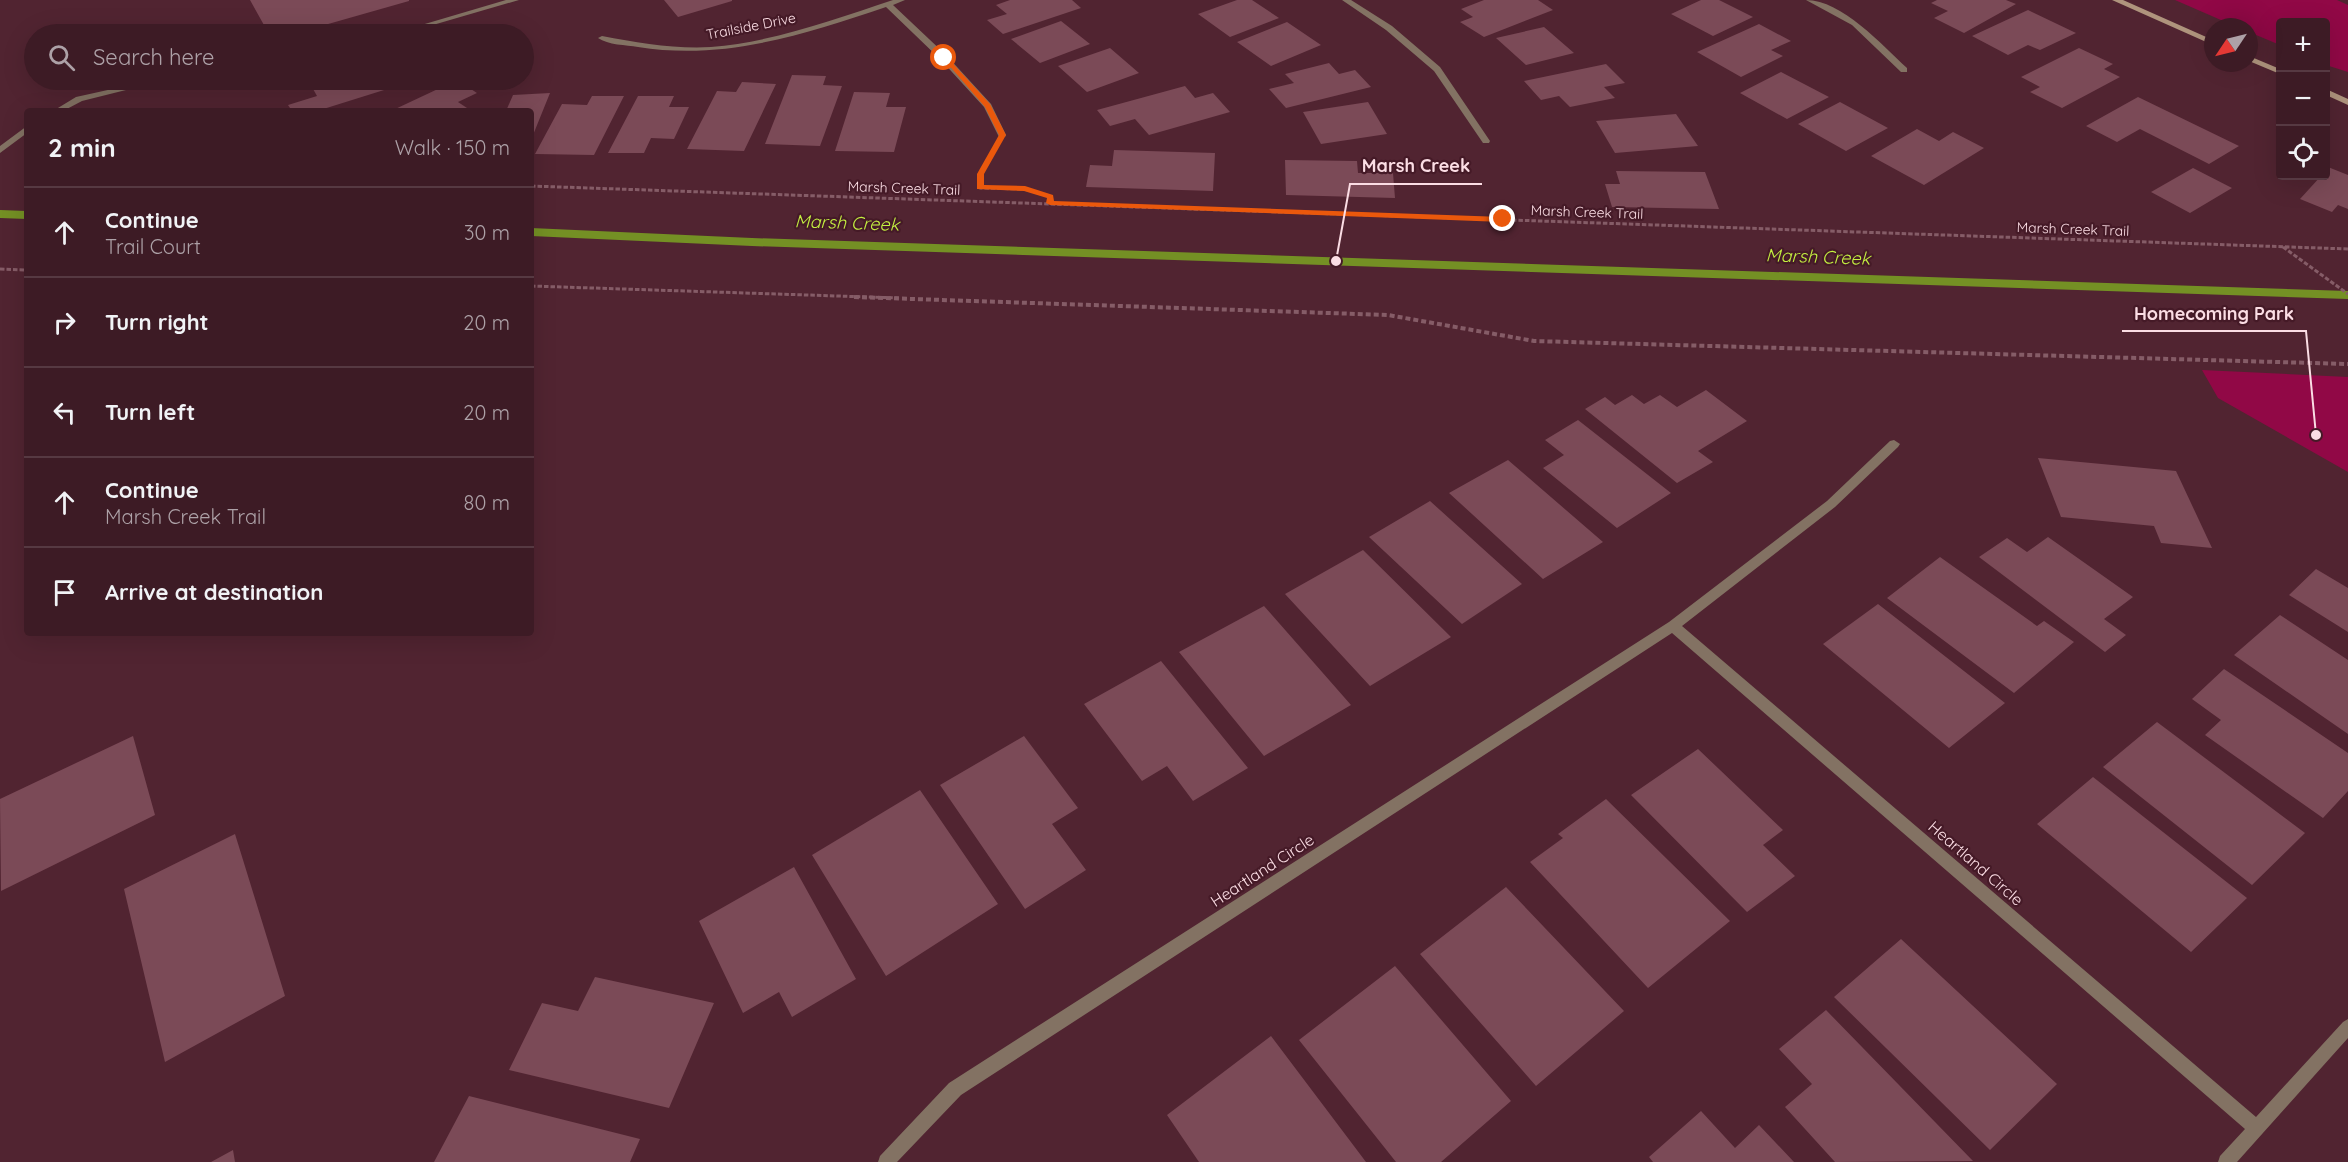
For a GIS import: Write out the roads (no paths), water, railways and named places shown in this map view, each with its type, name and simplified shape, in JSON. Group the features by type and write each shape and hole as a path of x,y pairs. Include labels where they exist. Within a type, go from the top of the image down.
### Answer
{"street":[{"path":"430,24 515,0"},
{"name":"Trailside Drive","path":"602,38 639,47 712,49 817,27 901,0"},
{"path":"1346,0 1389,28 1437,69 1486,141"},
{"path":"1810,0 1854,23 1904,70"},
{"path":"2116,0 2204,39"},
{"path":"887,4 944,58 988,106 1002,135"},
{"path":"2258,62 2276,70"},
{"path":"62,108 79,99 118,90"},
{"path":"2330,94 2348,102"},
{"path":"0,150 24,131"},
{"name":"Heartland Circle","path":"886,1162 955,1089 1673,626 1831,504 1894,444"},
{"name":"Heartland Circle","path":"1673,626 2257,1128"},
{"path":"2226,1162 2348,1027"}],"waterway":[{"name":"Marsh Creek","path":"0,214 24,215"},
{"name":"Marsh Creek","path":"534,232 752,242 2348,295"}],"place":[{"name":"Marsh Creek","path":"1336,261"},
{"name":"Homecoming Park","path":"2316,435"}]}
